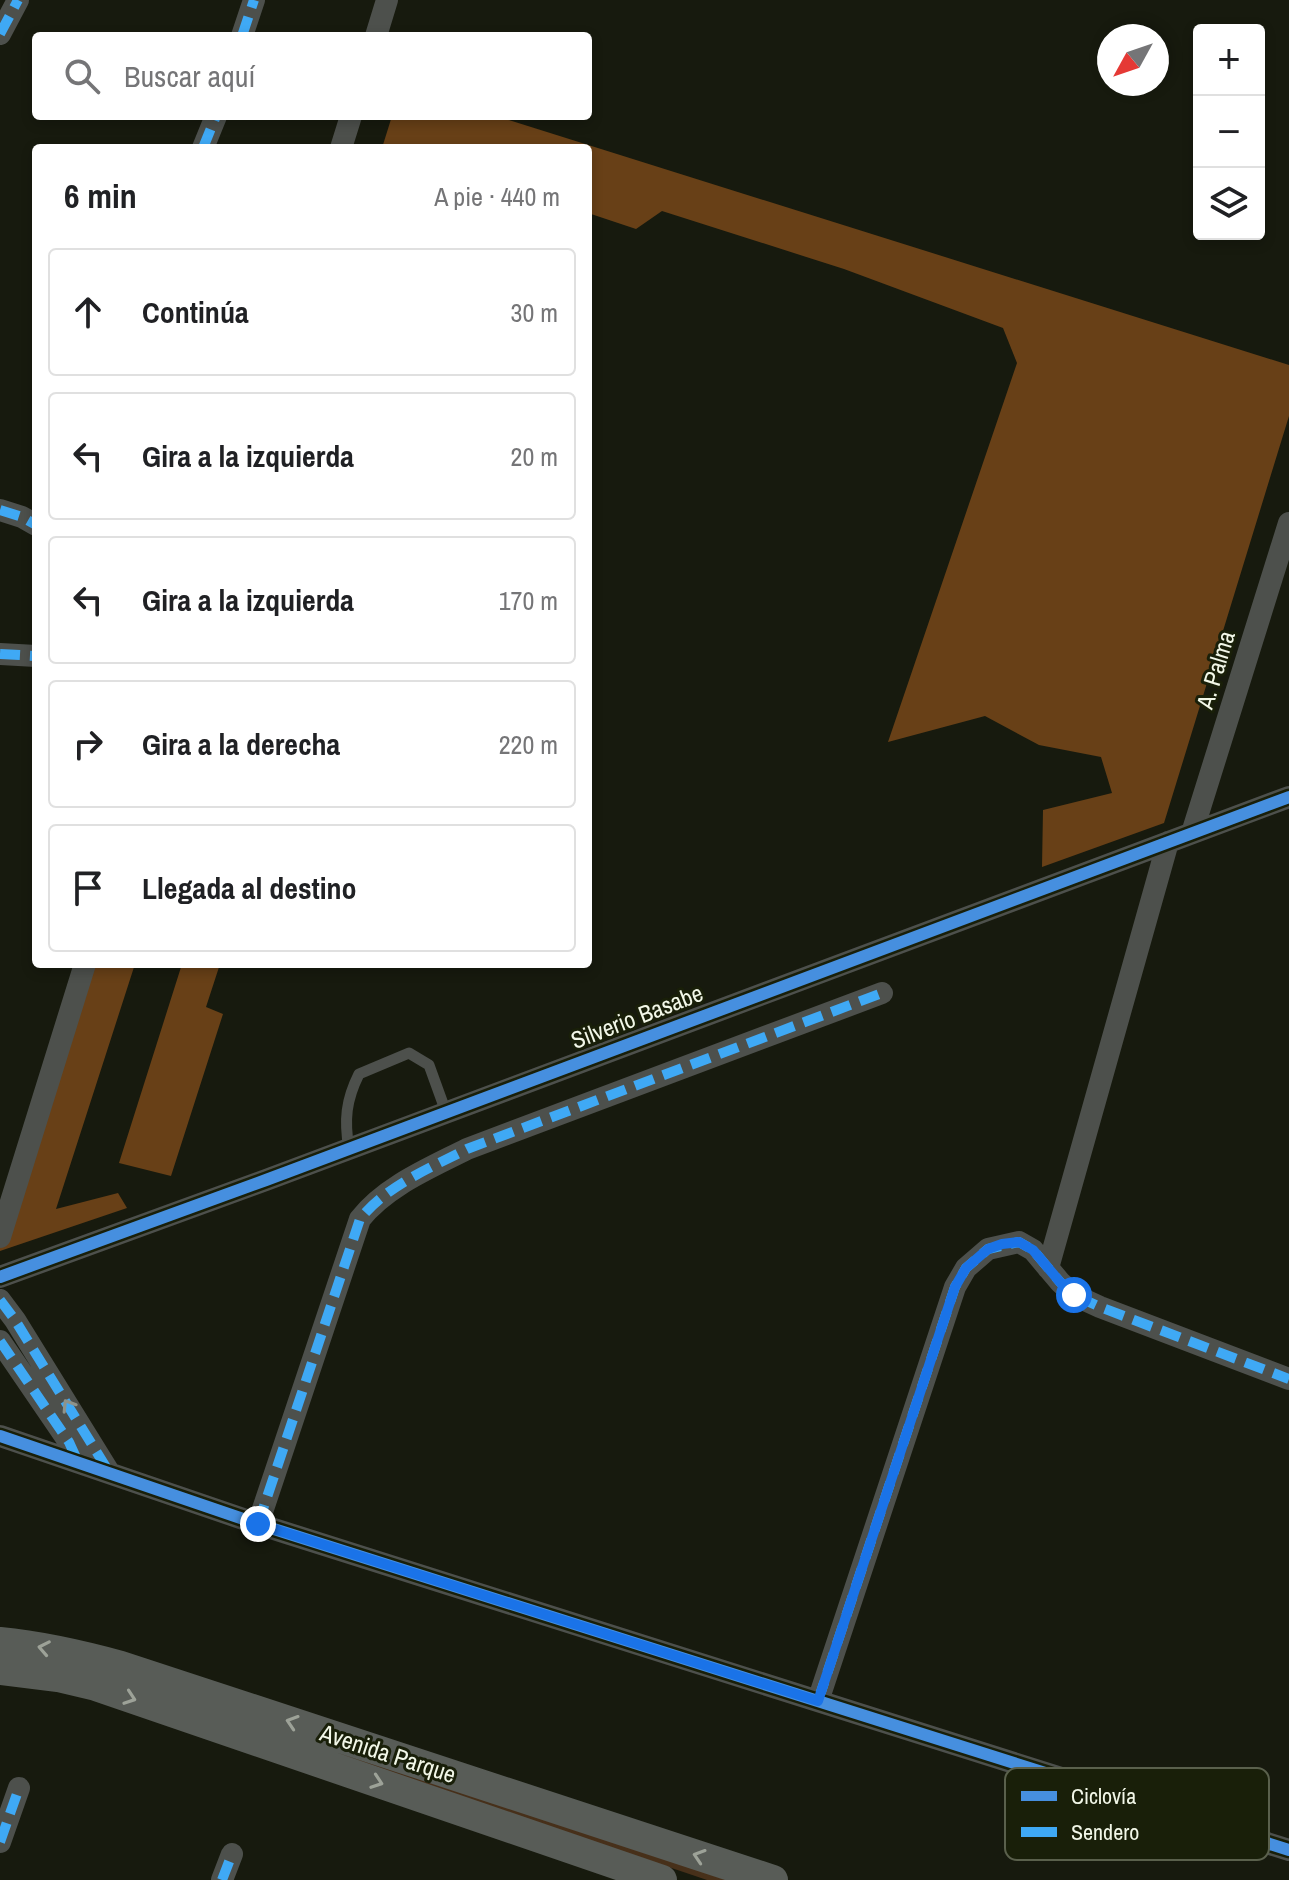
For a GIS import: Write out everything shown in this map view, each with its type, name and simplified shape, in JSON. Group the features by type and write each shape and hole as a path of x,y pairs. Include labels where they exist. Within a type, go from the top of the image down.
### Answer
{"street":[{"path":"0,34 18,0"},
{"path":"243,32 254,0"},
{"path":"377,32 387,0"},
{"path":"205,144 214,120"},
{"path":"342,144 350,120"},
{"path":"0,510 32,523"},
{"name":"A. Palma","path":"1192,833 1289,523"},
{"path":"0,654 32,656"},
{"name":"Silverio Basabe","path":"0,1277 1289,797"},
{"path":"1048,1268 1168,842"},
{"path":"0,1237 84,968"},
{"path":"258,1524 360,1219 371,1204 467,1149 882,993"},
{"path":"818,1701 955,1287 966,1268 988,1249 1019,1242 1033,1250 1074,1295 1289,1379"},
{"path":"0,1300 109,1472"},
{"path":"0,1341 69,1442 78,1462"},
{"path":"0,1436 258,1524 1030,1768"},
{"name":"Avenida Parque","path":"0,1642 81,1655 121,1666 773,1880"},
{"name":"Avenida Parque","path":"0,1670 46,1675 96,1686 662,1880"},
{"path":"0,1842 19,1788"},
{"path":"1269,1844 1289,1850"},
{"path":"222,1880 232,1854"}],"lane":[{"path":"349,1149 345,1126 350,1093 359,1074 409,1053 429,1065 446,1112"}],"shaded area":[{"path":"391,120 509,120 585,144 383,144"},
{"path":"592,146 1289,365 1289,416 1164,823 1042,867 1043,810 1112,793 1101,757 1039,745 985,716 888,742 1017,363 1003,328 844,269 662,211 636,229 592,214"},
{"path":"82,968 134,968 56,1209 118,1193 127,1208 0,1251 0,1224"},
{"path":"181,968 219,968 206,1007 223,1014 171,1176 119,1163"},
{"path":"73,1662 732,1880 707,1880 136,1687"}],"marked path":[{"path":"0,34 18,0"},
{"path":"243,32 254,0"},
{"path":"205,144 214,120"},
{"path":"0,510 32,523"},
{"path":"0,654 32,656"},
{"path":"258,1524 360,1219 382,1197 467,1149 882,993"},
{"path":"818,1701 955,1287 966,1268 988,1249 1019,1242 1033,1250 1074,1295 1289,1379"},
{"path":"0,1300 109,1472"},
{"path":"0,1341 69,1442 78,1462"},
{"path":"0,1842 19,1788"},
{"path":"222,1880 232,1854"}],"cycle path":[{"path":"0,1277 1289,797"},
{"path":"0,1436 258,1524 1030,1768"},
{"path":"1269,1844 1289,1850"}],"route":[{"path":"258,1524 818,1701 955,1287 966,1268 988,1249 1019,1242 1033,1250 1074,1295"}]}
